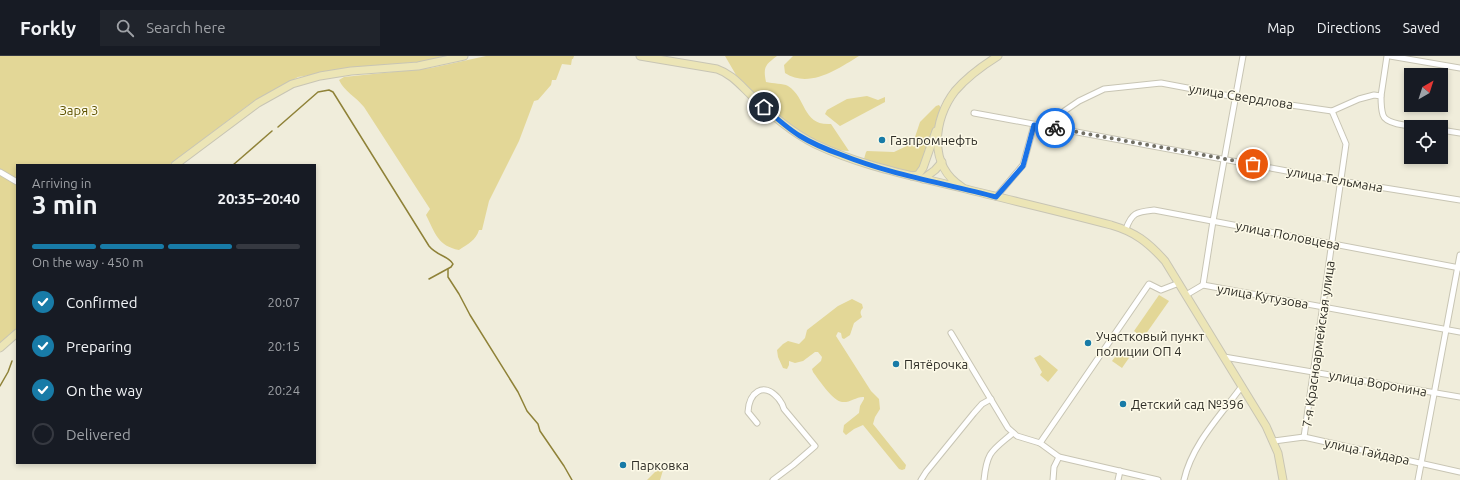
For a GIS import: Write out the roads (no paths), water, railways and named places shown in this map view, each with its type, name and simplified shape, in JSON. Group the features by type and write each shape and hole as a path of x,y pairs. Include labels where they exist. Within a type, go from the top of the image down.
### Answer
{"street":[{"path":"176,164 253,106 292,84 335,74 391,67 418,66 464,56"},
{"path":"640,56 723,71 732,77 776,118 801,136 856,161 908,176 1097,221 1126,229 1142,238 1156,250 1165,261 1242,386 1274,441 1283,480"},
{"path":"908,176 918,175 923,168 931,142 949,101 955,92 977,70 998,56"},
{"path":"1203,285 1243,56"},
{"path":"1404,124 1390,122 1385,119 1383,115 1381,96 1388,56 1460,68"},
{"name":"улица Свердлова","path":"1052,127 1060,114 1079,101 1104,89 1161,83 1235,97 1332,110 1359,99 1374,95 1381,96"},
{"name":"7-я Красноармейская улица","path":"1304,437 1346,144 1332,110"},
{"name":"улица Тельмана","path":"974,113 1341,181 1460,200"},
{"path":"939,124 937,138 938,149 942,162 952,178 966,189"},
{"path":"996,197 1023,166 1034,125"},
{"path":"1448,131 1460,133"},
{"path":"923,179 935,170 942,162"},
{"path":"0,172 16,181"},
{"name":"улица Половцева","path":"1126,229 1130,218 1138,212 1154,210 1459,268"},
{"path":"1418,480 1459,268 1460,255"},
{"path":"1040,443 1149,284 1161,290 1179,283"},
{"name":"улица Кутузова","path":"1186,295 1203,285 1460,332"},
{"path":"951,333 1008,428 1013,433 1022,439 1040,443 1060,457 1158,480"},
{"path":"0,348 16,334"},
{"name":"улица Воронина","path":"1224,357 1460,398"},
{"path":"1184,480 1186,470 1194,452 1242,386"},
{"path":"757,423 748,412 748,406 756,393 760,390 769,390 783,405 784,409 815,446 773,480"},
{"path":"921,480 974,413 982,404 991,399"},
{"path":"984,480 986,463 990,453 1013,433"},
{"name":"улица Гайдара","path":"1274,441 1304,437 1422,462 1460,472"},
{"path":"1053,480 1054,468 1060,457"},
{"path":"1118,480 1120,471"}],"waterway":[{"path":"278,127 318,92 329,90 333,92 429,246 436,252 449,259 453,264 451,267 429,279"},
{"path":"234,164 272,131"},
{"path":"448,269 448,277 470,315 518,392 527,411 538,424 540,431 572,480"},
{"path":"0,386 12,361"}],"place":[{"name":"Газпромнефть","path":"882,140"},
{"name":"Участковый пункт полиции ОП 4","path":"1088,343"},
{"name":"Пятёрочка","path":"896,364"},
{"name":"Детский сад №396","path":"1123,404"},
{"name":"Парковка","path":"623,465"}],"park label":[{"name":"Заря 3","path":"79,110"}]}
